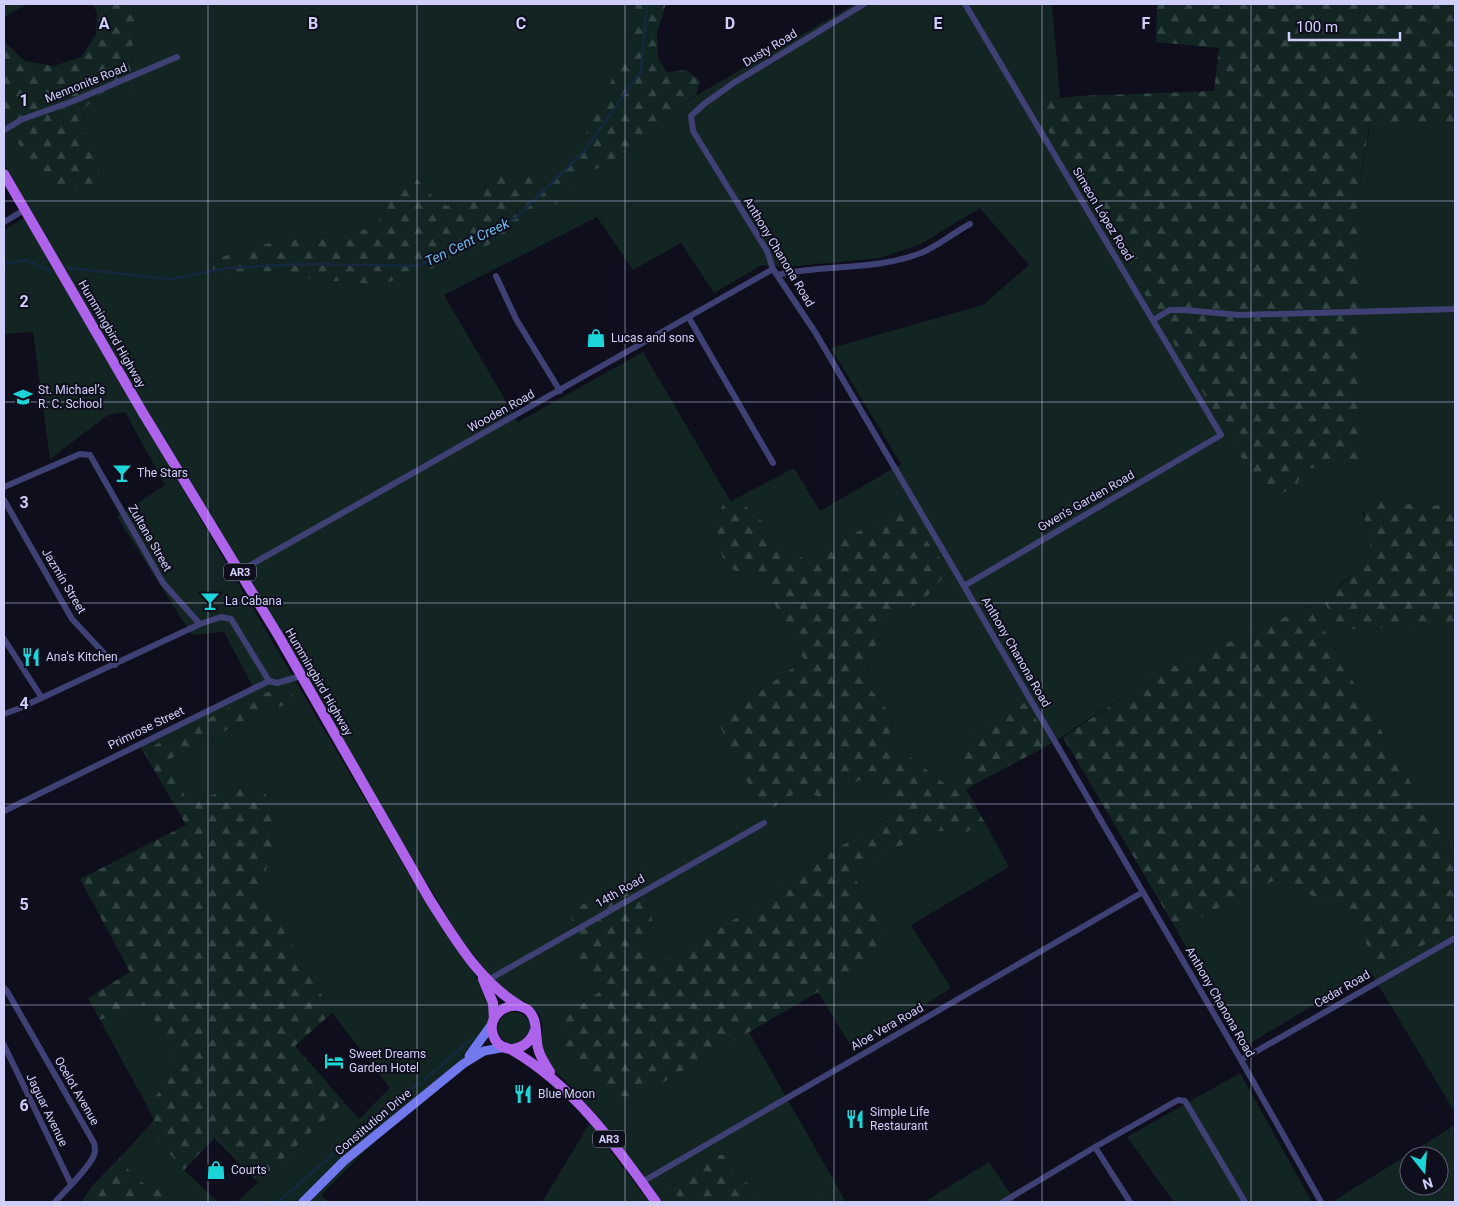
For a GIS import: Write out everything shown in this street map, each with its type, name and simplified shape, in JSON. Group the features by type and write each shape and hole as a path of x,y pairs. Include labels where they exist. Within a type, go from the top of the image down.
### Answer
{"main road":[{"name":"Hummingbird Highway","path":"4,174 143,413 240,571 430,900 454,938 477,968 504,995 522,1007"},
{"name":"Hummingbird Highway","path":"477,968 491,995 493,1022"},
{"path":"508,1006 522,1007 532,1016 536,1030 524,1046 508,1048 495,1038 493,1022 497,1013 508,1006"},
{"name":"Constitution Drive","path":"463,1064 493,1022"},
{"name":"AR3","path":"536,1030 536,1042 542,1059 556,1081"},
{"name":"AR3","path":"508,1048 532,1062 556,1081 587,1112 656,1202"},
{"name":"Constitution Drive","path":"303,1202 344,1162 463,1064 484,1051 508,1048"}],"street":[{"name":"Dusty Road","path":"691,116 704,104 735,82 864,4"},
{"name":"Simeon López Road","path":"966,4 1221,435"},
{"name":"Mennonite Road","path":"4,130 23,119 71,102 177,57"},
{"name":"Anthony Chanona Road","path":"691,116 693,131 767,251 775,272 815,332 964,586 1241,1060 1321,1202"},
{"path":"4,222 26,209"},
{"name":"Wooden Road","path":"240,571 689,318 775,272 882,264 934,247 952,233 970,224"},
{"path":"496,276 516,319 560,391"},
{"path":"1153,320 1170,310 1239,315 1455,309"},
{"path":"689,318 773,463"},
{"name":"Gwen's Garden Road","path":"964,586 1221,435"},
{"name":"Zultana Street","path":"4,487 80,454 90,455 163,583 200,624"},
{"name":"Jazmín Street","path":"4,500 72,619 115,665"},
{"path":"4,714 115,665 200,624 221,617 231,619 269,681"},
{"path":"4,639 42,698"},
{"name":"Primrose Street","path":"4,811 269,681 278,683 301,676"},
{"name":"14th Road","path":"488,980 764,823"},
{"name":"Aloe Vera Road","path":"642,1182 1142,892"},
{"name":"Cedar Road","path":"1241,1060 1455,938"},
{"name":"Ocelot Avenue","path":"4,988 94,1143 94,1156 55,1202"},
{"name":"Jaguar Avenue","path":"4,1045 71,1184"},
{"path":"1003,1202 1178,1100 1185,1101 1245,1202"},
{"path":"1095,1147 1130,1202"}],"green space":[{"path":"4,4 28,4 4,17"},
{"path":"92,4 141,4 136,17 130,66 136,89 102,93 85,108 84,129 97,157 100,173 93,189 68,191 44,189 4,118 4,41 25,61 54,66 81,57 96,34 97,12"},
{"path":"141,4 632,4 629,44 583,141 551,176 500,175 474,196 447,206 432,196 417,179 404,181 389,201 378,223 363,230 276,241 214,259 241,277 276,271 297,273 317,282 343,281 379,285 453,262 562,200 578,178 651,138 671,110 855,4 1052,4 1060,98 1032,102 1357,198 1370,127 1455,123 1455,504 1422,506 1376,498 1363,513 1371,546 1365,563 1323,600 1340,630 1455,625 1455,860 1310,606 1163,671 1052,743 1025,703 962,744 963,764 960,779 945,784 895,745 888,711 864,681 868,662 888,620 924,600 900,507 807,561 780,543 763,522 737,498 794,468 820,511 901,464 831,348 983,305 1029,265 980,208 921,244 880,258 786,267 762,265 714,293 681,243 633,270 597,217 444,295 518,422 643,352 727,495 716,520 726,567 763,582 804,660 726,716 763,814 799,791 828,799 858,781 878,776 899,811 779,884 777,894 654,968 640,944 653,922 632,875 609,886 609,900 594,980 609,986 558,1021 566,1051 619,1107 749,1032 846,1202 839,1202 840,1200 822,1195 816,1202 765,1202 740,1175 730,1170 724,1164 725,1158 671,1186 681,1202 663,1202 615,1138 579,1095 554,1070 543,1051 541,1038 543,1026 538,1012 527,1003 510,995 493,980 459,936 260,606 4,164 4,118 44,189 68,191 93,189 97,157 84,129 85,108 102,93 136,89 130,66 136,17"},
{"path":"632,4 666,4 657,32 658,57 666,72 687,70 700,81 696,95 671,110 651,138 578,178 562,200 519,230 453,262 379,285 343,281 317,282 297,273 276,271 241,277 212,278 214,259 276,241 363,230 378,223 389,201 404,181 417,179 432,196 447,206 474,196 500,175 551,176 583,140 629,44"},
{"path":"1157,4 1455,4 1455,123 1369,128 1357,198 1361,459 1302,470 1296,488 1266,499 1031,102 1077,96 1214,91 1219,48 1156,42"},
{"path":"24,218 417,888 452,943 485,989 489,998 490,1014 488,1022 462,1055 469,1063 383,1133 321,1195 328,1202 237,1202 344,1102 359,1119 390,1088 332,1013 259,890 279,825 235,788 187,802 170,759 268,709 297,703 257,694 143,751 138,742 253,687 224,632 192,635 117,517 165,485 125,412 108,415 50,459 33,332 4,334 4,230"},
{"path":"727,495 731,501 737,498 763,522 780,543 807,561 900,507 939,557 942,578 924,600 888,620 868,662 864,681 888,711 895,745 945,784 960,779 963,764 962,745 978,726 1006,707 1025,703 1052,743 966,789 985,823 966,832 948,830 922,834 894,850 862,860 854,874 859,887 883,930 880,952 868,965 845,981 818,992 619,1108 566,1051 558,1021 608,986 594,980 578,965 574,949 575,933 571,915 582,904 609,900 609,886 632,875 649,875 650,889 643,895 653,922 640,944 654,967 777,894 779,884 899,811 877,776 858,781 828,799 799,791 763,814 720,726 725,716 804,660 763,582 726,567 720,549 716,520"},
{"path":"1376,498 1422,506 1455,504 1455,625 1340,630 1323,600 1360,568 1365,560 1370,545 1364,514 1366,502"},
{"path":"1310,606 1455,860 1455,928 1381,968 1347,912 1277,879 1176,929 1063,737 1163,671"},
{"path":"288,689 297,703 268,709 170,759 187,802 235,788 250,787 265,794 279,811 279,825 260,890 332,1013 295,1046 344,1102 258,1182 214,1138 184,1170 147,1128 154,1120 147,1106 180,1067 146,1004 100,1020 88,998 130,972 80,879 186,825 143,751 257,694"},
{"path":"985,823 1009,867 911,925 951,988 854,1051 818,992 845,981 868,965 873,910 859,887 854,874 862,860 894,850 922,834 948,830 966,831"},
{"path":"1277,879 1347,912 1381,968 1455,928 1455,1113 1370,971 1242,1048 1176,929"},
{"path":"146,1004 180,1067 147,1106 100,1020"},
{"path":"514,1012 520,1013 525,1017 529,1022 529,1034 525,1039 520,1043 514,1044 508,1043 503,1039 499,1034 498,1028 499,1022 503,1017 508,1013"},
{"path":"1240,1073 1312,1202 1174,1202 1127,1137"},
{"path":"590,1123 649,1202 542,1202"},
{"path":"1455,1125 1455,1202 1332,1202 1399,1160 1399,1196 1449,1196 1449,1146 1421,1146"},
{"path":"147,1128 184,1170 218,1202 166,1202 168,1192 145,1184 129,1171 122,1155"},
{"path":"122,1155 129,1171 134,1176 145,1184 168,1192 166,1202 82,1201 93,1185"},
{"path":"719,1155 723,1155 726,1158 724,1164 730,1170 740,1175 765,1202 681,1202 671,1187"},
{"path":"989,1162 1016,1202 924,1202"},
{"path":"834,1194 839,1196 839,1202 816,1202 822,1195"}],"waterway":[{"name":"Ten Cent Creek","path":"68,268 171,279 228,268 303,264 418,266 517,217 585,150 641,71 647,4"},
{"name":"Ten Cent Creek","path":"4,264 27,260 51,272"},
{"path":"425,1079 473,1038"},
{"path":"278,1202 379,1117 390,1103 421,1083"}],"place":[{"name":"Lucas and sons","path":"596,338"},
{"name":"St. Michael’s R. C. School","path":"23,397"},
{"name":"The Stars","path":"122,473"},
{"name":"La Cabana","path":"210,601"},
{"name":"Ana's Kitchen","path":"31,657"},
{"name":"Sweet Dreams Garden Hotel","path":"334,1061"},
{"name":"Blue Moon","path":"523,1094"},
{"name":"Simple Life Restaurant","path":"855,1119"},
{"name":"Courts","path":"216,1170"}]}
